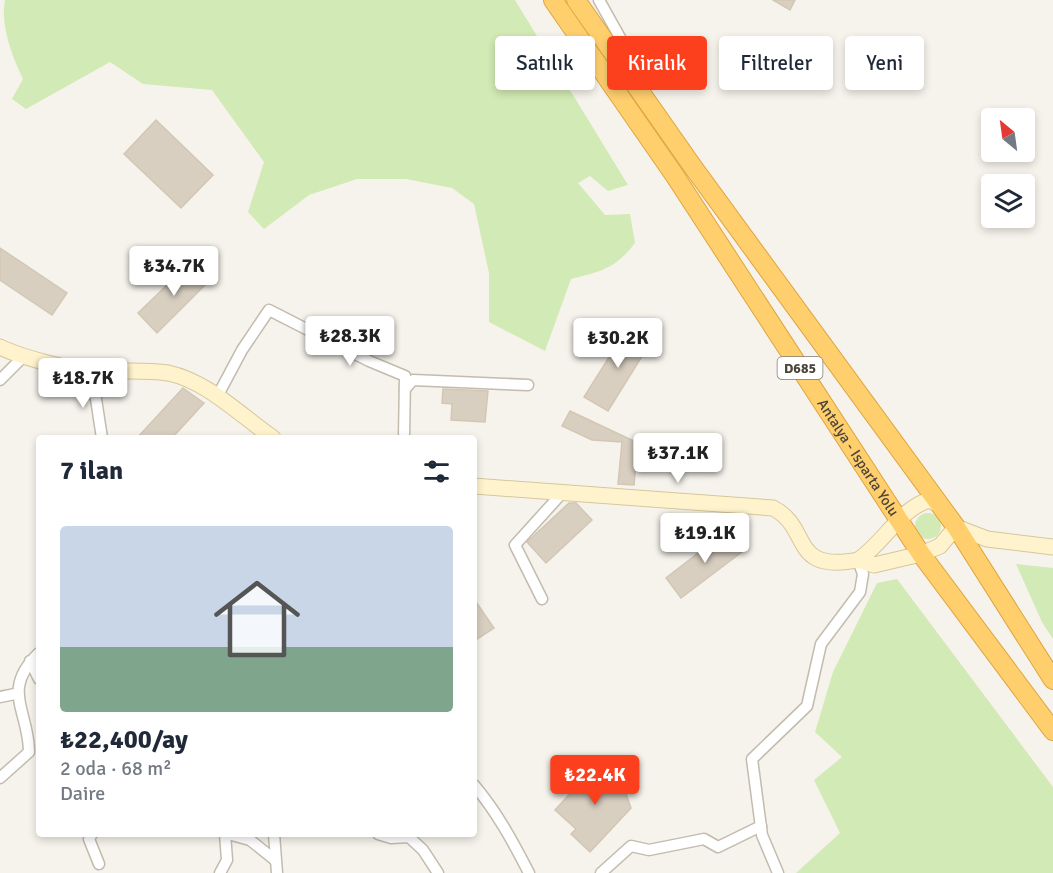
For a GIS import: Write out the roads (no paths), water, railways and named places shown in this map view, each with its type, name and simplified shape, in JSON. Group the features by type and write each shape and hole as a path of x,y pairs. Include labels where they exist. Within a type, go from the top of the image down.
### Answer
{"highway":[{"name":"Antalya - Isparta Yolu","path":"553,0 675,176 921,554 1053,731"},
{"name":"D685","path":"576,0 607,44"},
{"name":"D685","path":"639,90 956,527 1053,680"}],"street":[{"path":"599,0 619,36"},
{"path":"217,397 242,350 269,310 369,361 405,376 404,435"},
{"path":"0,347 24,356 85,371 167,373 205,386 269,435"},
{"path":"0,380 24,356"},
{"path":"85,371 96,399 102,435"},
{"path":"405,389 413,380 528,385"},
{"path":"477,486 774,508 785,514 811,556 836,565 858,561 874,565 921,554 940,546 956,527 987,539 1053,547"},
{"path":"542,599 515,545 563,492"},
{"path":"858,561 885,538 919,503 930,500 940,506"},
{"path":"778,873 761,826 752,759 807,706 821,644 860,592 863,574 858,561"},
{"path":"0,778 29,752 29,736 16,706 15,694 20,677 30,661 36,656"},
{"path":"30,661 36,673"},
{"path":"0,697 15,694"},
{"path":"477,788 488,801 512,839 529,873"},
{"path":"601,873 631,846 649,850 704,839 718,847 761,826"},
{"path":"90,837 99,864"},
{"path":"220,873 227,860 226,837"},
{"path":"238,837 250,840 275,860"},
{"path":"274,837 276,873"},
{"path":"388,837 410,837 423,850 438,873"}]}
